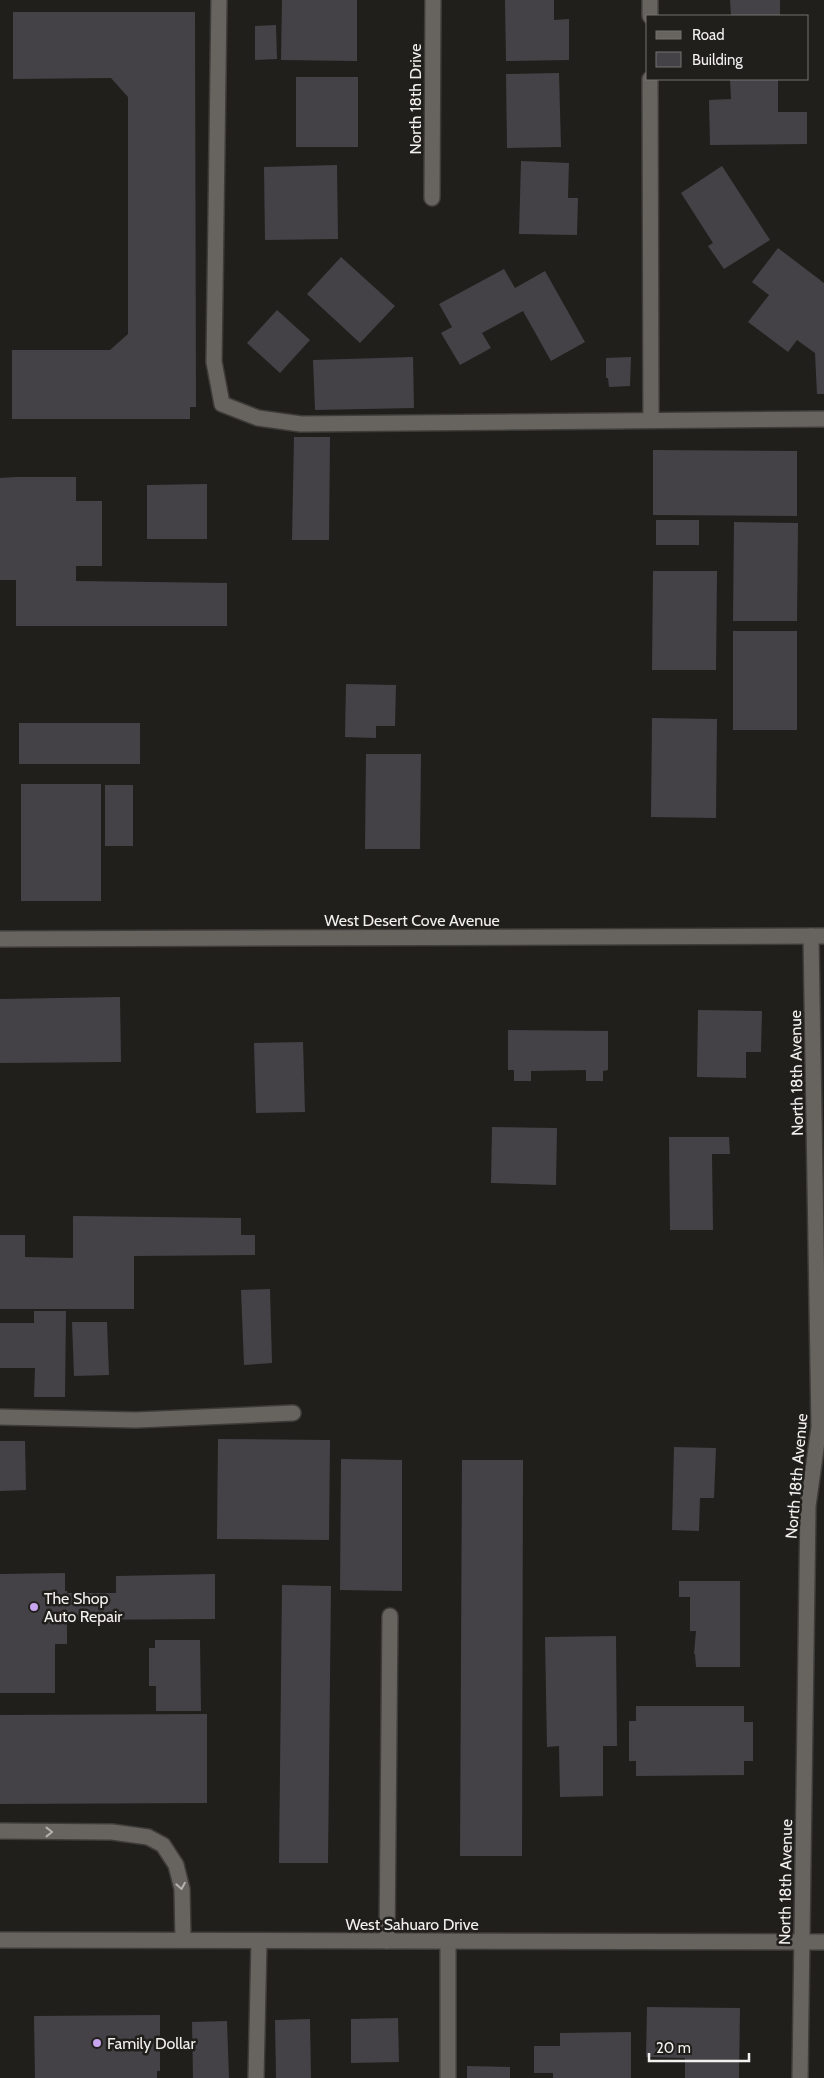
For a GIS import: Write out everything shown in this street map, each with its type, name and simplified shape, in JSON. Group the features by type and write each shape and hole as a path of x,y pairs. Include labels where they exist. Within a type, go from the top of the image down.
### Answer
{"street":[{"path":"219,0 214,362 222,404 258,418 301,424 824,419"},
{"name":"North 18th Drive","path":"432,198 433,0"},
{"path":"650,0 650,15"},
{"path":"650,80 651,420"},
{"name":"West Desert Cove Avenue","path":"0,939 818,936"},
{"name":"North 18th Avenue","path":"800,2078 808,1506 819,1427 818,936"},
{"path":"0,1417 136,1420 293,1413"},
{"path":"387,1941 390,1616"},
{"path":"0,1831 112,1832 148,1836 163,1845 176,1865 182,1889 183,1940"},
{"name":"West Sahuaro Drive","path":"0,1940 824,1942"},
{"path":"256,2078 259,1941"},
{"path":"448,1942 448,2078"}],"building":[{"path":"282,0 357,0 357,61 281,60"},
{"path":"505,0 554,0 554,20 569,19 569,60 506,61"},
{"path":"730,0 780,0 780,15 731,15"},
{"path":"13,12 195,12 196,407 190,407 190,419 12,419 12,350 110,350 128,334 128,97 111,78 13,79"},
{"path":"276,25 277,59 255,60 255,26"},
{"path":"559,73 561,147 507,148 506,74"},
{"path":"296,77 358,77 358,147 296,147"},
{"path":"730,80 778,80 778,112 807,112 807,144 710,145 709,100 731,99"},
{"path":"521,161 569,163 568,198 578,198 577,235 519,234"},
{"path":"337,165 338,239 265,240 264,167"},
{"path":"722,166 770,240 724,269 708,246 713,243 681,193"},
{"path":"778,248 824,283 824,394 817,394 815,353 797,340 788,352 748,322 769,295 752,282"},
{"path":"341,257 395,306 360,343 307,294"},
{"path":"504,269 515,288 545,271 585,342 551,361 523,311 482,333 491,348 460,365 441,333 452,327 439,304"},
{"path":"277,310 310,340 280,373 247,343"},
{"path":"413,357 414,408 315,410 313,360"},
{"path":"631,357 630,386 609,387 608,378 606,378 606,358"},
{"path":"294,437 330,437 329,540 292,540"},
{"path":"653,450 797,451 797,516 653,515"},
{"path":"76,477 76,501 102,501 102,566 76,566 76,581 227,583 227,626 16,626 16,580 0,580 0,478"},
{"path":"207,484 207,539 147,539 147,485"},
{"path":"656,520 699,520 699,545 656,545"},
{"path":"734,522 798,523 797,621 733,621"},
{"path":"653,571 717,571 716,670 652,670"},
{"path":"733,631 797,631 797,730 733,730"},
{"path":"346,684 396,685 395,726 376,726 376,738 345,737"},
{"path":"652,718 717,719 716,818 651,817"},
{"path":"19,723 140,723 140,764 19,764"},
{"path":"366,754 421,754 420,849 365,849"},
{"path":"21,784 101,784 101,901 21,901"},
{"path":"105,785 133,785 133,846 105,846"},
{"path":"120,997 121,1062 0,1063 0,999"},
{"path":"698,1010 762,1011 761,1052 746,1052 746,1078 697,1077"},
{"path":"508,1030 608,1031 608,1070 603,1071 603,1081 586,1081 586,1070 531,1071 531,1081 514,1081 514,1070 508,1070"},
{"path":"303,1042 305,1112 256,1113 254,1043"},
{"path":"492,1127 557,1128 556,1185 491,1183"},
{"path":"669,1137 729,1137 730,1154 712,1154 713,1230 670,1230"},
{"path":"73,1216 241,1218 241,1235 255,1235 255,1255 134,1256 134,1309 0,1309 0,1235 25,1235 25,1257 73,1258"},
{"path":"270,1289 272,1363 244,1365 241,1290"},
{"path":"34,1311 66,1311 65,1397 34,1397 35,1368 0,1368 0,1323 34,1323"},
{"path":"72,1322 107,1322 109,1375 74,1376"},
{"path":"218,1439 330,1440 329,1540 217,1539"},
{"path":"0,1441 25,1441 26,1490 0,1491"},
{"path":"674,1447 716,1448 714,1498 700,1498 699,1531 672,1530"},
{"path":"341,1459 402,1460 402,1591 340,1590"},
{"path":"462,1460 523,1460 522,1856 460,1856"},
{"path":"65,1573 65,1591 67,1593 116,1593 116,1576 215,1574 215,1619 67,1620 67,1644 55,1644 55,1693 0,1693 0,1574"},
{"path":"679,1581 740,1581 740,1667 696,1667 694,1654 696,1631 690,1631 690,1597 679,1597"},
{"path":"282,1585 331,1586 328,1863 279,1863"},
{"path":"616,1636 617,1746 603,1746 603,1796 560,1797 559,1746 547,1747 545,1637"},
{"path":"155,1640 200,1640 201,1711 156,1711 156,1686 149,1686 149,1648 155,1648"},
{"path":"636,1706 744,1706 744,1722 753,1722 753,1761 744,1761 744,1775 636,1776 636,1761 629,1761 629,1721 636,1721"},
{"path":"207,1714 207,1803 0,1804 0,1715"},
{"path":"647,2007 740,2008 739,2078 685,2078 685,2058 646,2057"},
{"name":"Family Dollar","path":"160,2015 160,2071 157,2071 157,2078 35,2078 34,2016"},
{"path":"398,2018 399,2062 351,2063 351,2019"},
{"path":"310,2019 311,2078 276,2078 275,2020"},
{"path":"227,2021 229,2078 193,2078 192,2022"},
{"path":"631,2032 631,2078 553,2078 553,2073 534,2073 534,2046 560,2046 560,2033"},
{"path":"467,2066 510,2067 510,2078 467,2078"}],"place":[{"name":"The Shop Auto Repair","path":"34,1607"},
{"name":"Family Dollar","path":"97,2043"}]}
